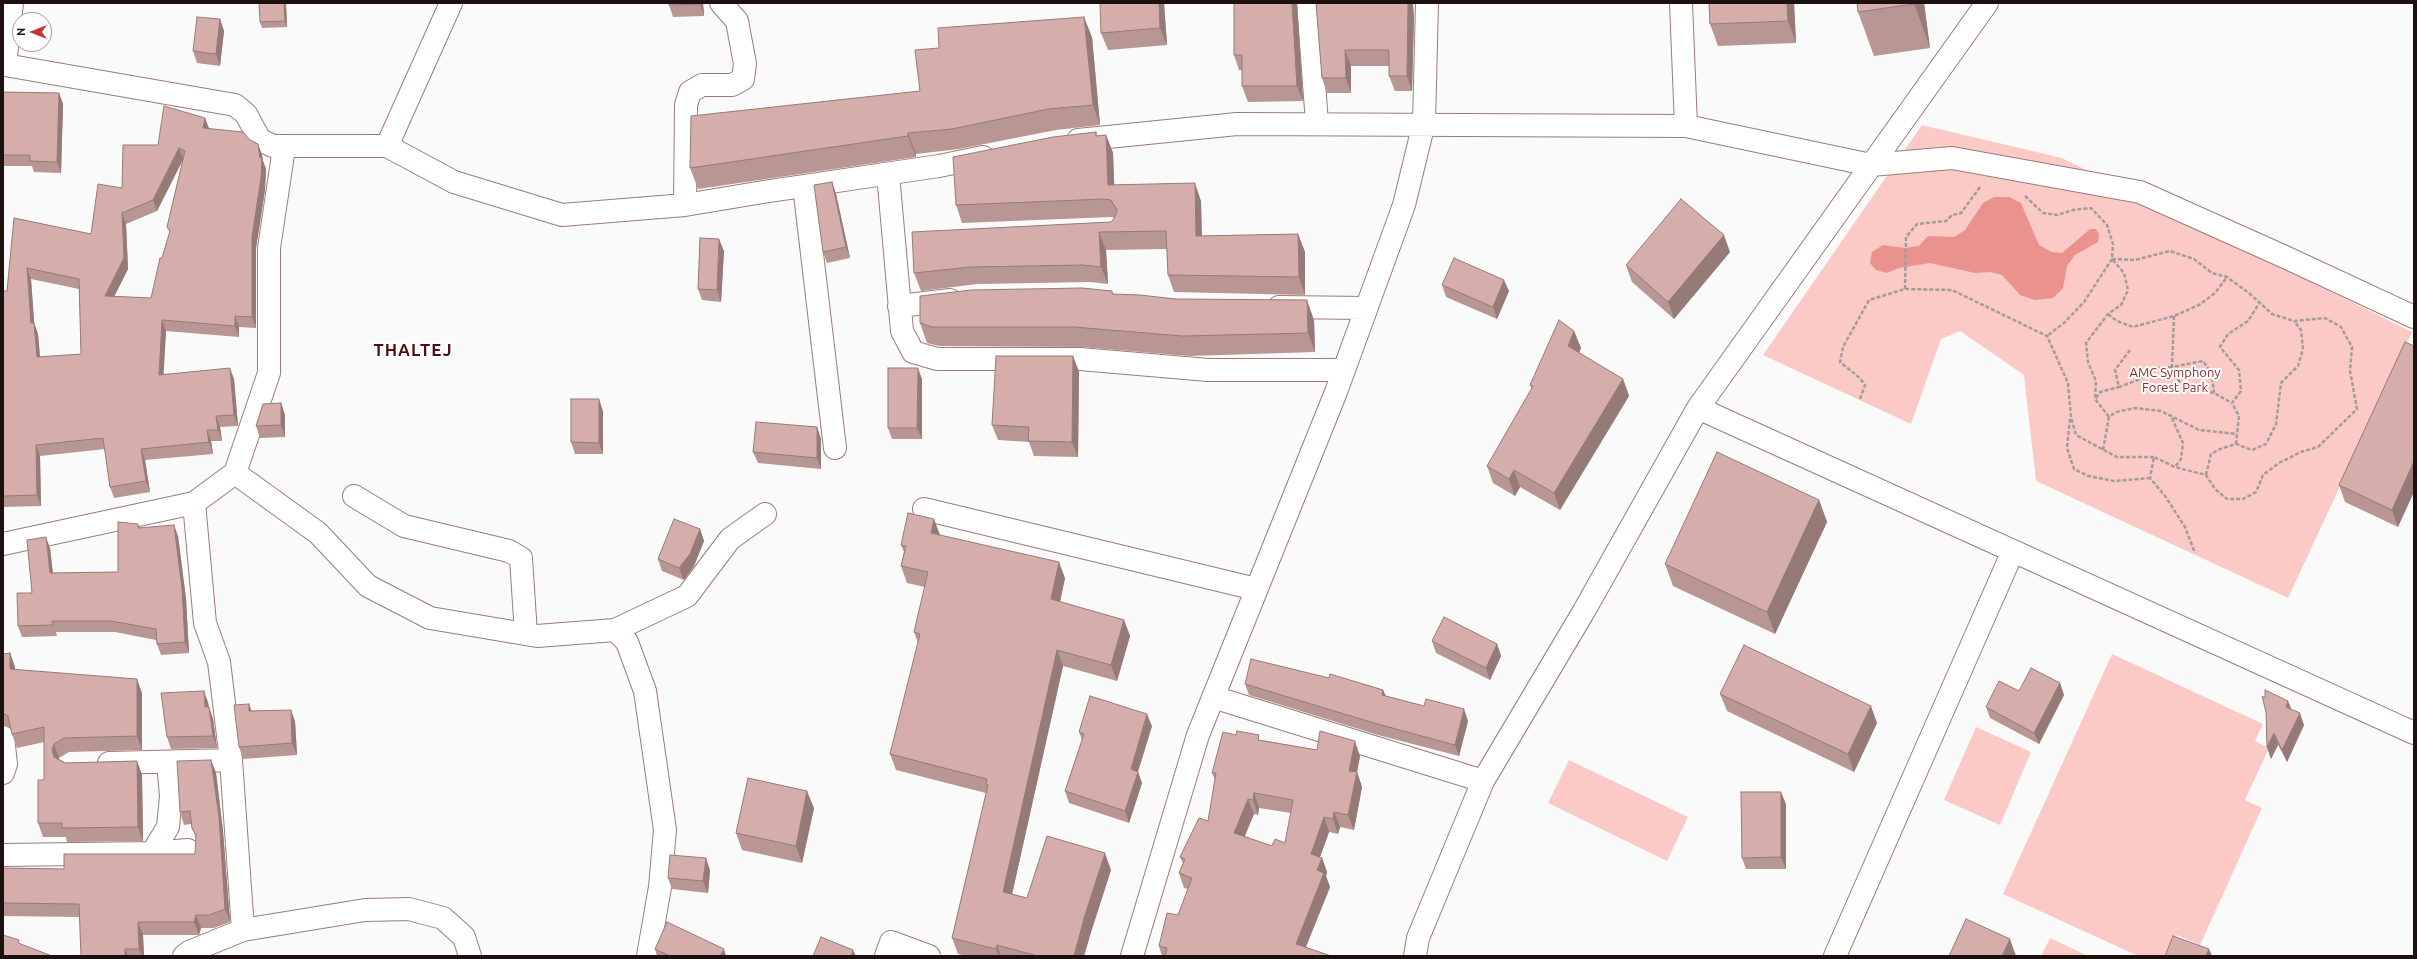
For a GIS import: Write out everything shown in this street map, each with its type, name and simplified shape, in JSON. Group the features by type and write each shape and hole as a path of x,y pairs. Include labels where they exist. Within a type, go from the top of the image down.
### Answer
{"street":[{"path":"12,3 4,65 235,105 246,114 260,140 273,146 284,148 387,146 454,182 562,215 685,205 940,166 1006,152"},
{"path":"387,146 451,3"},
{"path":"685,205 686,105 690,92 702,86 732,86 743,79 745,64 737,21 721,3"},
{"path":"1308,3 1317,123"},
{"path":"1132,956 1198,735 1344,370 1404,205 1424,123 1427,3"},
{"path":"1681,3 1686,126"},
{"path":"1415,956 1421,931 1483,781 1584,611 1698,408 1987,3"},
{"path":"1058,142 1236,124 1424,123 1686,126 1871,165 1952,158 2140,192 2285,256 2414,317"},
{"path":"3,544 194,503 235,473 270,373 270,248 284,148"},
{"path":"888,174 902,331 914,352 937,359 1080,359 1208,370 1344,370"},
{"path":"804,186 835,448"},
{"path":"894,238 917,237"},
{"path":"899,306 970,298"},
{"path":"1255,307 1366,308"},
{"path":"1698,408 2414,732"},
{"path":"235,473 318,533 368,586 430,618 537,636 615,630 687,596 730,539 765,514"},
{"path":"354,496 404,526 509,551 521,558 526,634"},
{"path":"194,503 205,623 219,662 231,760 244,930"},
{"path":"924,509 1256,589"},
{"path":"1835,956 2012,550"},
{"path":"615,630 627,642 645,691 665,830 660,887 648,956"},
{"path":"1213,697 1483,781"},
{"path":"3,738 6,764 3,773"},
{"path":"85,764 231,760"},
{"path":"152,853 168,826 171,796 168,762"},
{"path":"3,855 152,853 188,850"},
{"path":"184,956 244,930 365,910 409,909 443,918 464,937 470,956"},
{"path":"886,956 891,942 929,956"}],"path":[{"path":"1905,289 1906,237 1917,224 1946,221 1952,214 1961,213 1981,186"},
{"path":"2022,194 2043,213 2057,215 2073,210 2091,208 2107,225 2113,244 2112,259 2084,302 2064,323 2047,336"},
{"path":"2112,259 2135,260 2170,251 2194,259 2212,273 2227,277 2260,302 2272,314 2294,321 2325,318 2341,327 2352,347 2350,371 2357,409 2318,447 2301,452 2279,463 2263,475 2256,492 2243,499 2228,499 2215,489 2206,474 2211,454 2220,449 2236,444 2252,450 2266,444 2276,424 2281,383 2298,366 2303,349 2301,330 2294,321"},
{"path":"2109,417 2096,398 2096,381 2088,362 2086,343 2108,314 2121,305 2128,290 2124,273 2112,259"},
{"path":"2108,314 2117,321 2133,327 2174,316 2205,301 2215,293 2227,277"},
{"path":"1860,399 1865,385 1860,378 1840,362 1843,347 1869,300 1905,289 1952,290 2047,336 2068,383 2071,417 2076,435 2117,457 2154,457 2175,467 2206,474"},
{"path":"2232,403 2241,391 2239,370 2220,347 2228,334 2248,321 2260,302"},
{"path":"2174,316 2172,367 2178,380 2186,388 2214,393 2232,403 2239,416 2236,444"},
{"path":"2119,387 2115,370 2130,350"},
{"path":"2096,398 2100,392 2138,380 2156,368 2172,367 2203,361 2212,374 2214,393"},
{"path":"2103,450 2109,417 2116,412 2135,408 2161,411 2172,418 2199,430 2237,434"},
{"path":"2071,417 2067,448 2074,469 2088,476 2114,481 2150,478"},
{"path":"2172,418 2183,443 2181,459 2175,467"},
{"path":"2150,478 2154,457"},
{"path":"2150,478 2165,496 2185,527 2195,553"}],"green space":[{"name":"AMC Symphony Forest Park","path":"1922,125 2062,158 2412,332 2288,598 2036,481 2024,375 1960,331 1941,339 1911,424 1763,355"},
{"path":"2112,654 2263,724 2255,741 2269,748 2245,800 2262,808 2200,945 2177,935 2167,956 2138,956 2003,894"},
{"path":"1976,727 2031,752 2000,825 1944,800"},
{"path":"1569,760 1688,817 1667,861 1548,803"},
{"path":"2050,938 2088,956 2041,956"}],"shaded area":[{"path":"1994,197 2009,197 2021,203 2039,245 2052,252 2062,253 2090,229 2096,229 2099,234 2098,242 2075,255 2067,266 2063,288 2053,298 2035,300 2020,295 2002,275 1991,272 1975,273 1930,263 1899,268 1887,273 1876,270 1870,263 1872,252 1883,245 1905,248 1919,246 1928,236 1954,237 1965,230 1983,203"}],"building":[{"path":"259,3 284,3 285,21 260,22"},
{"path":"669,3 700,3 700,4 669,5"},
{"path":"1100,3 1159,3 1160,28 1101,33"},
{"path":"1234,3 1292,3 1297,86 1242,86 1242,55 1234,55"},
{"path":"1316,3 1408,3 1407,76 1389,76 1389,50 1345,50 1346,78 1322,78"},
{"path":"1709,3 1787,3 1788,21 1710,24"},
{"path":"1857,3 1914,3 1914,4 1858,12"},
{"path":"197,17 220,19 216,54 193,51"},
{"path":"1084,17 1093,105 1048,109 952,129 908,133 908,136 690,168 691,116 920,91 915,50 939,48 938,28"},
{"path":"3,92 59,93 57,162 30,161 30,155 3,155"},
{"path":"164,106 205,118 203,128 243,132 250,140 258,144 260,158 262,158 261,178 252,237 252,317 235,316 235,326 162,320 159,375 230,368 234,415 216,416 218,430 207,430 209,442 141,449 146,481 110,487 103,438 36,445 37,495 3,496 3,291 7,291 14,218 91,234 98,184 122,188 123,145 158,145","holes":["179,148 185,151 167,227 170,231 162,258 160,258 151,298 105,296 124,258 122,213 153,200","27,268 79,279 81,354 37,357 34,323 31,323"]},
{"path":"1096,132 1096,136 1106,135 1108,185 1195,183 1196,236 1298,234 1299,277 1168,275 1166,231 1099,232 1101,267 1083,265 970,267 914,273 912,232 1111,222 1115,217 1117,210 1111,200 1104,199 956,205 953,157 1053,137"},
{"path":"832,182 846,247 823,252 814,185"},
{"path":"1681,199 1724,235 1668,302 1626,265"},
{"path":"700,238 719,239 717,290 698,289"},
{"path":"1454,258 1504,280 1493,307 1442,285"},
{"path":"1082,288 1112,291 1112,294 1176,299 1307,300 1308,333 1183,336 1074,327 932,327 920,323 920,296 971,290"},
{"path":"1559,320 1574,331 1568,346 1623,379 1554,493 1514,470 1509,479 1487,466 1533,386 1530,385"},
{"path":"2405,342 2414,346 2414,461 2392,510 2339,485"},
{"path":"996,356 1073,356 1072,442 1028,441 1029,427 992,425"},
{"path":"888,368 918,368 917,428 888,428"},
{"path":"571,399 599,399 599,443 571,442"},
{"path":"281,403 281,425 256,426 263,404"},
{"path":"756,422 817,427 817,458 753,452"},
{"path":"1717,452 1819,500 1767,612 1665,564"},
{"path":"908,513 934,519 931,533 1059,562 1051,599 1124,620 1111,665 1057,650 1003,892 1027,898 1047,836 1105,853 1085,915 1074,956 1034,956 997,945 996,949 952,938 988,785 986,784 987,779 890,754 920,634 914,632 928,572 901,566 906,546 901,545"},
{"path":"674,519 700,529 690,554 679,568 658,559"},
{"path":"118,522 138,524 138,528 174,525 182,588 185,642 157,644 156,629 111,621 52,621 53,625 18,626 17,593 32,593 27,540 46,537 50,573 118,572"},
{"path":"1444,617 1497,644 1486,668 1432,641"},
{"path":"1744,645 1871,706 1848,754 1720,694"},
{"path":"10,653 10,669 137,679 137,736 64,738 54,744 52,750 54,757 65,763 137,761 138,827 62,828 62,823 38,823 38,780 44,780 44,727 12,734 8,716 3,713 3,654"},
{"path":"1251,659 1329,678 1330,674 1383,690 1382,695 1424,706 1426,699 1464,709 1455,745 1374,723 1245,684"},
{"path":"2031,668 2060,683 2034,733 1986,707 1999,681 2019,691"},
{"path":"2265,690 2288,701 2286,707 2300,713 2282,750 2274,733 2267,747 2266,712 2262,696 2265,698"},
{"path":"204,691 205,707 209,707 213,736 167,737 161,693"},
{"path":"1090,696 1147,714 1131,769 1138,772 1125,811 1065,791 1084,734 1079,732"},
{"path":"249,704 249,711 291,710 292,743 239,747 234,705"},
{"path":"1237,731 1259,735 1258,740 1317,750 1320,731 1355,741 1349,771 1357,772 1348,815 1334,812 1333,819 1324,817 1311,854 1322,858 1317,870 1324,873 1296,944 1331,956 1165,956 1167,948 1159,946 1167,913 1178,915 1192,878 1179,873 1185,859 1180,857 1199,818 1208,821 1216,773 1212,773 1223,732 1236,735","holes":["1254,793 1293,800 1285,843 1275,839 1272,846 1234,833 1248,799 1253,800"]},
{"path":"211,760 219,817 225,909 209,915 196,915 194,922 138,922 139,949 125,949 125,956 81,956 79,904 3,903 3,868 64,869 64,854 195,854 196,835 192,828 190,811 180,812 177,761"},
{"path":"748,778 807,791 796,846 736,833"},
{"path":"1741,792 1781,792 1781,857 1742,858"},
{"path":"670,855 706,858 703,881 668,878"},
{"path":"1966,919 2010,939 2002,956 1949,956"},
{"path":"667,922 724,949 720,956 670,956 655,949"},
{"path":"3,935 19,940 18,943 52,956 3,956"},
{"path":"2173,936 2209,949 2206,956 2165,956"},
{"path":"821,937 853,950 851,956 813,956"}],"district":[{"name":"THALTEJ","path":"413,350"}]}
